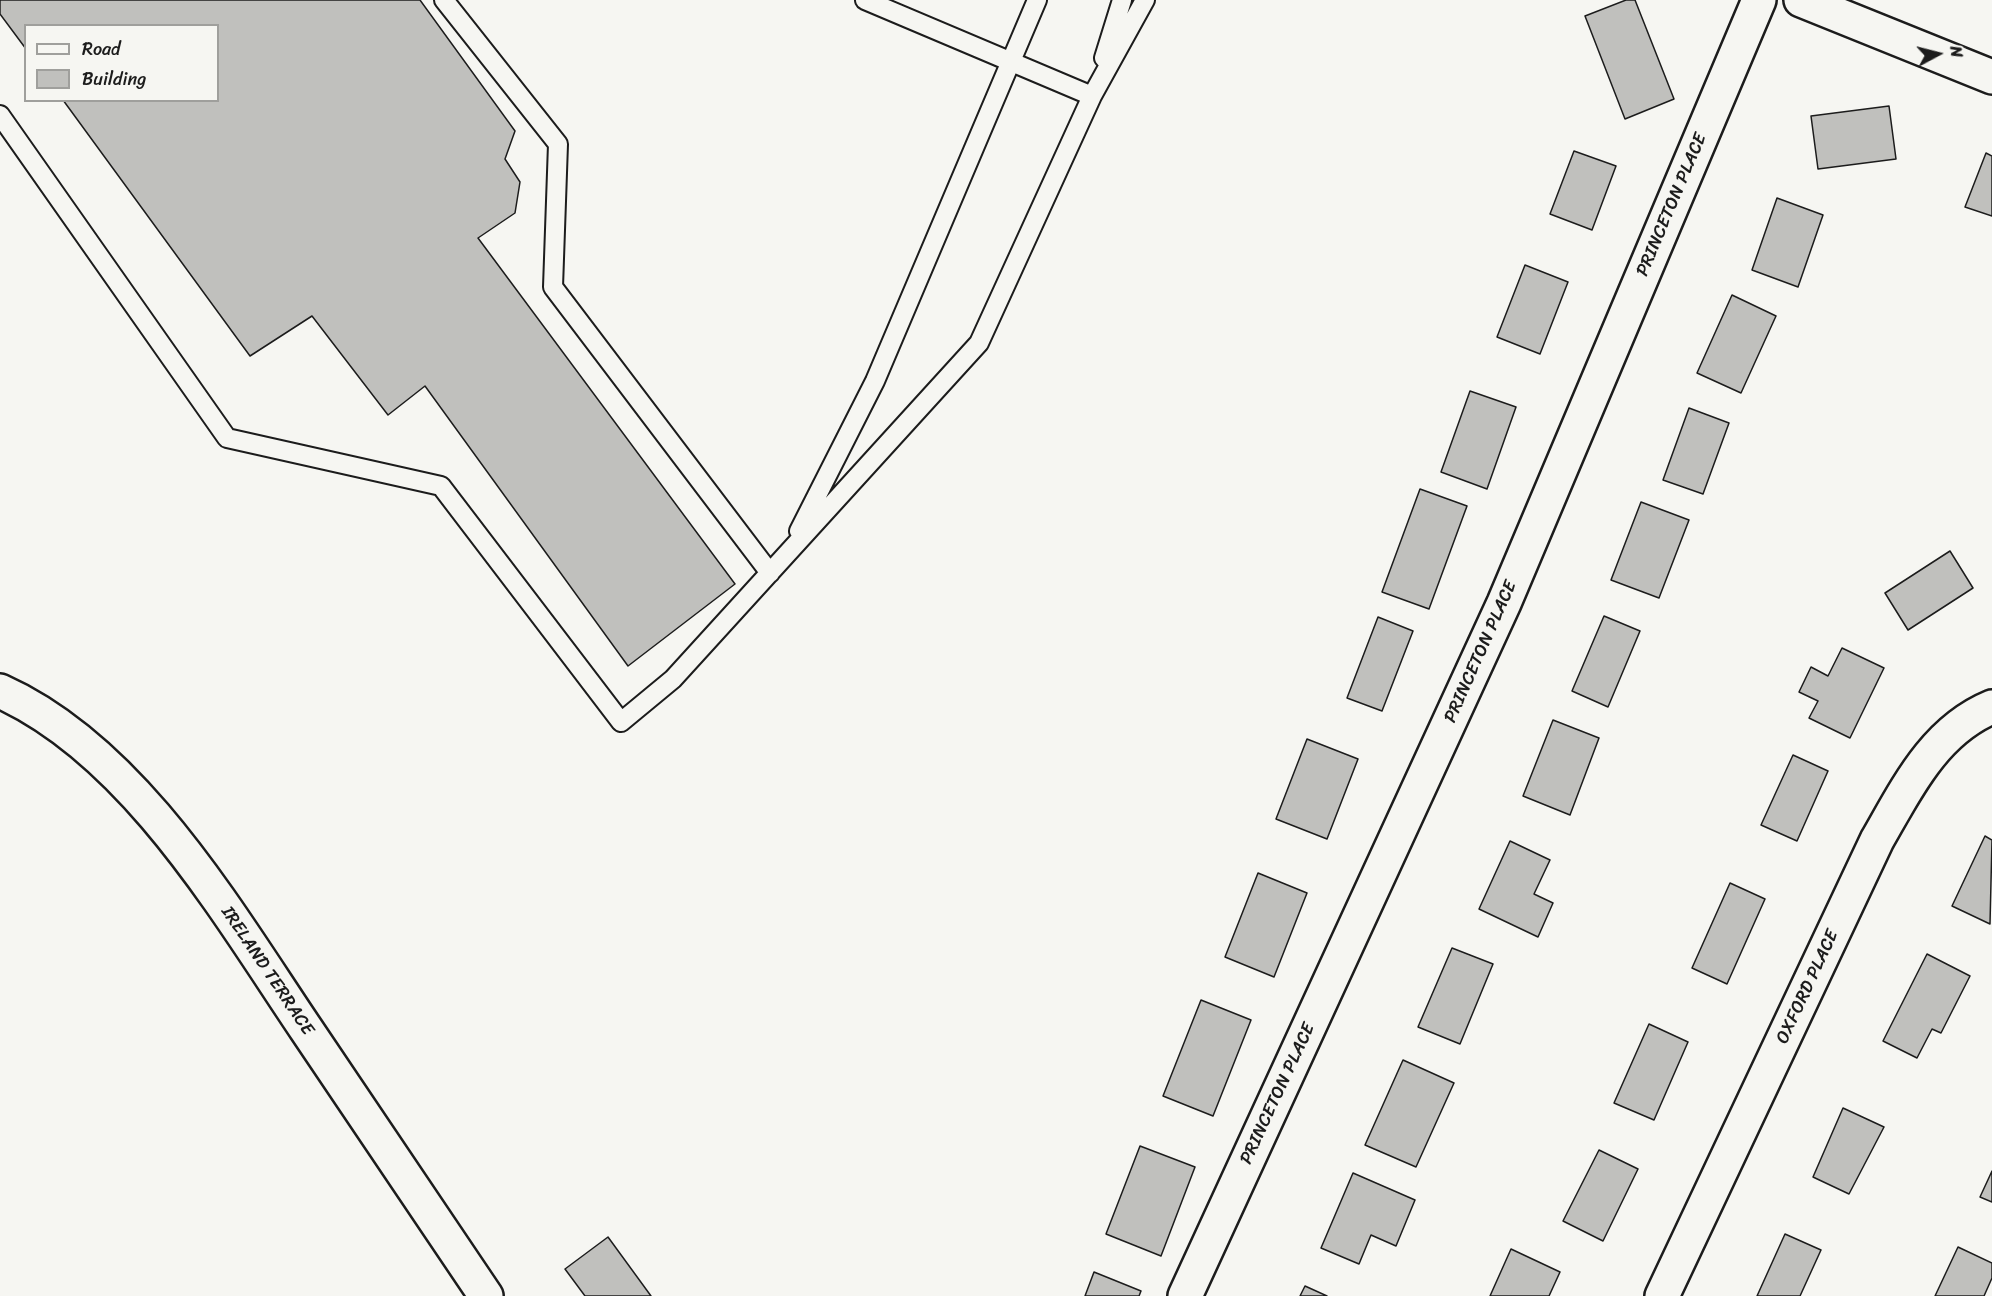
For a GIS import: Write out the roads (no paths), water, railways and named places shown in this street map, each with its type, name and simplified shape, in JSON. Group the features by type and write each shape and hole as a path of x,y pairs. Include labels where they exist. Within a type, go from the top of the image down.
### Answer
{"street":[{"name":"PRINCETON PLACE","path":"1185,1296 1504,603 1759,0"},
{"path":"1801,0 1992,77"},
{"name":"IRELAND TERRACE","path":"0,691 18,699 70,733 124,782 165,828 218,898 486,1296"},
{"name":"OXFORD PLACE","path":"1662,1296 1872,850 1904,790 1938,745 1959,726 1992,707"}],"lane":[{"path":"444,0 558,144 553,287 770,573"},
{"path":"865,0 1092,96"},
{"path":"789,552 875,381 1037,0"},
{"path":"1092,96 1122,0"},
{"path":"0,115 227,438 441,486 621,722 673,679 979,343 1092,96 1145,0"}]}
